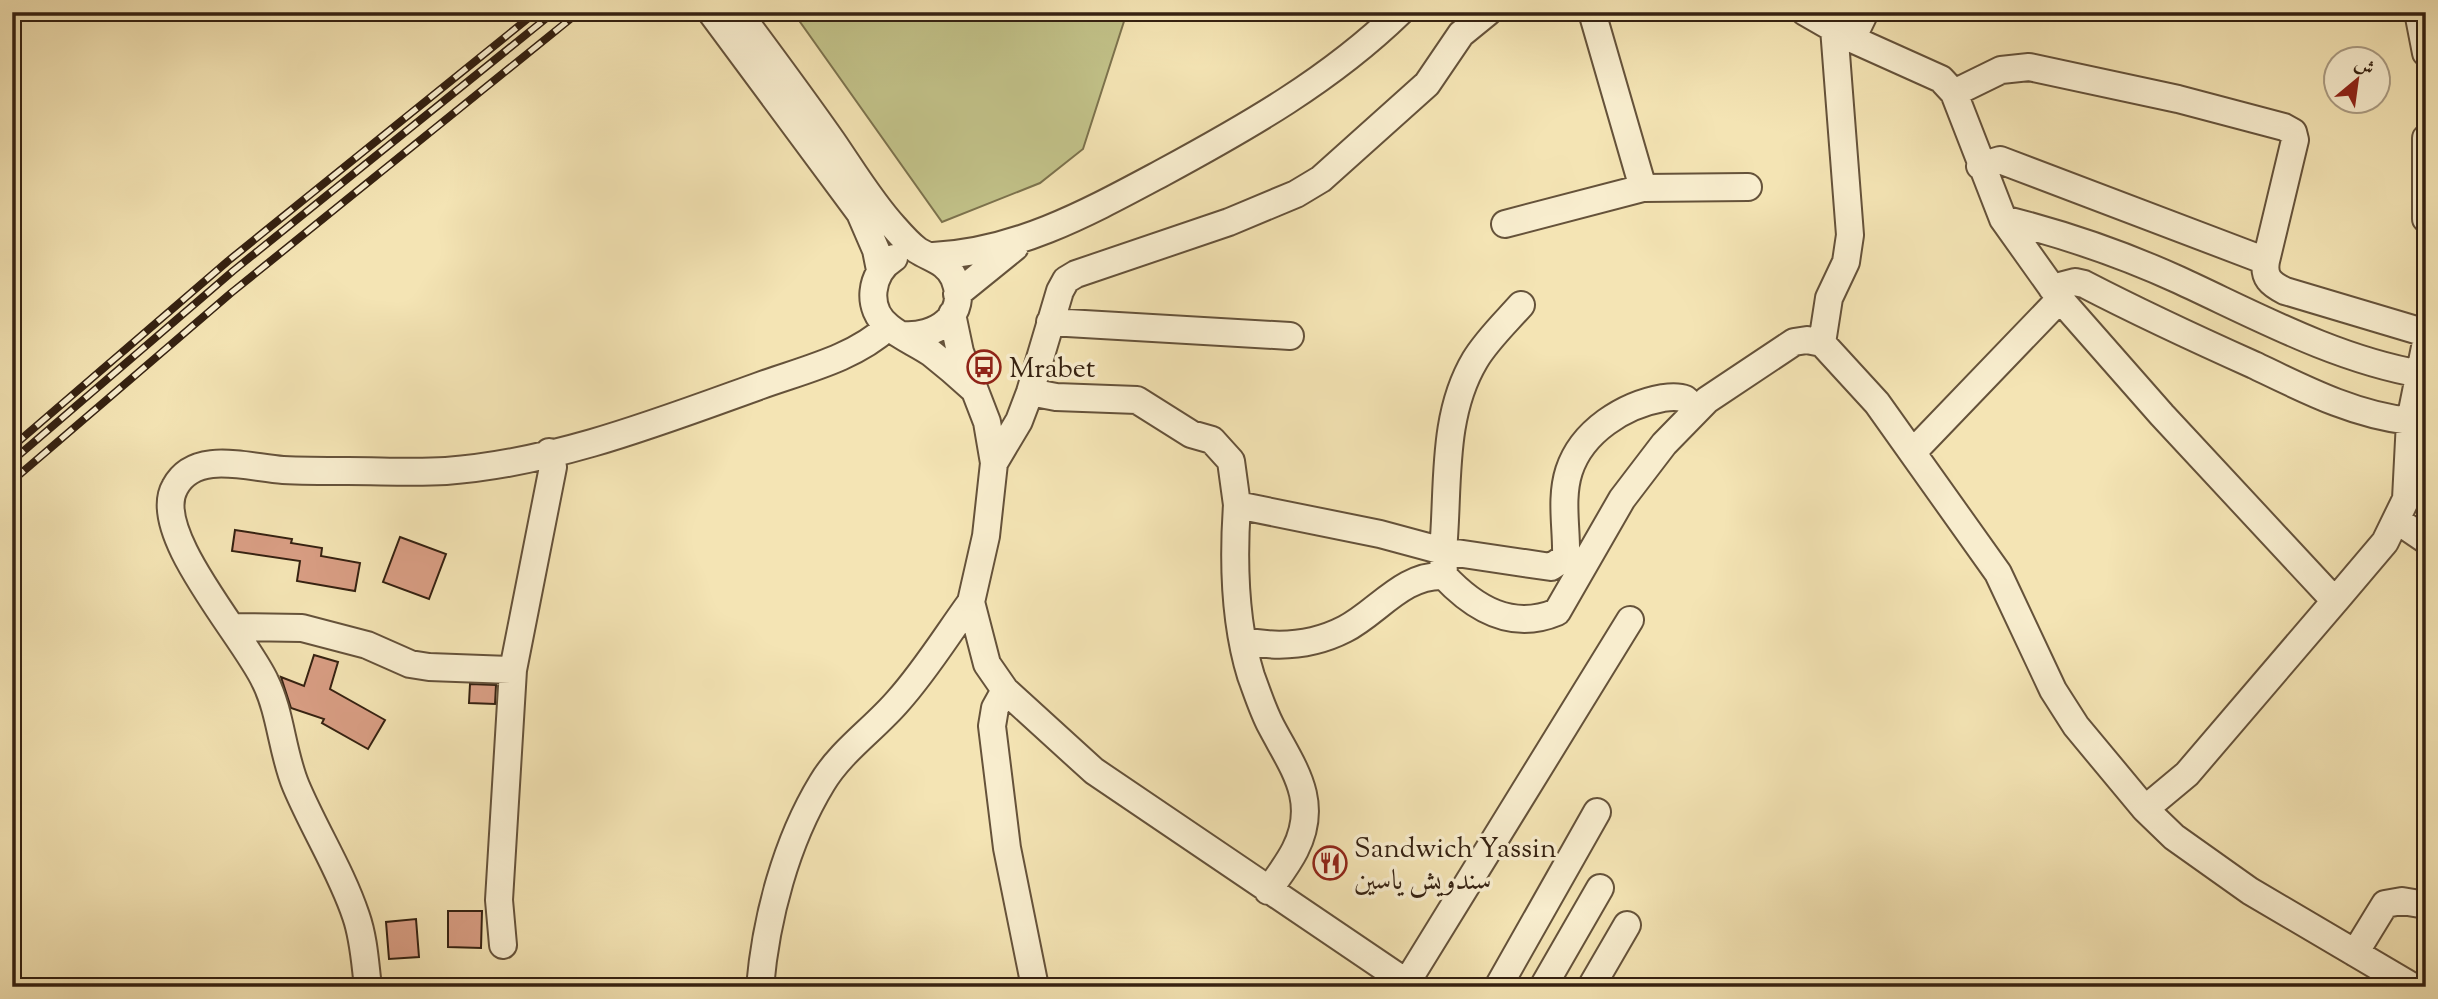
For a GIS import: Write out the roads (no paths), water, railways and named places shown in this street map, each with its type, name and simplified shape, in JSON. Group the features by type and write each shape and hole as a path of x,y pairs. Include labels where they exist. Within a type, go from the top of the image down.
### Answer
{"street":[{"path":"711,12 781,88 881,212 926,253 946,265 954,279 960,352 987,422 995,463 986,537 971,602 914,683 840,759 823,782 797,836 774,904 760,987"},
{"path":"738,12 781,88 860,213 869,231 880,270"},
{"path":"974,390 938,358 895,331 878,314 873,300 874,284 880,270 891,260 926,253 979,252 1024,239 1085,214 1248,125 1320,80 1400,12"},
{"path":"995,463 1019,421 1060,291 1066,280 1076,274 1229,222 1296,194 1321,179 1427,84 1461,34 1488,12"},
{"path":"1592,12 1643,187"},
{"path":"1805,12 1843,34 1933,75 1954,93 1980,166 2003,219 2056,293 2171,425 2335,601"},
{"path":"1822,344 1829,298 1846,262 1850,234 1843,34 1865,12"},
{"path":"2418,12 2426,52"},
{"path":"1954,93 2001,70 2029,67 2178,99 2284,127 2293,132 2295,140 2266,261 2269,280 2285,291 2426,333"},
{"path":"2426,138 2426,219"},
{"path":"1980,166 2000,160 2266,261"},
{"path":"1505,224 1643,187 1748,187"},
{"path":"2003,219 2130,260 2331,348 2394,370 2421,374"},
{"path":"368,987 358,920 296,786 268,685 233,626 199,578 174,529 169,508 174,488 186,473 211,464 237,463 280,470 446,471 549,452 659,422 830,361 895,331 918,337 933,332 955,304 1024,239"},
{"path":"1913,452 2056,293 2078,282 2195,341 2317,395 2357,411 2410,421"},
{"path":"1443,564 1448,453 1457,399 1475,360 1521,305"},
{"path":"1050,322 1290,336"},
{"path":"1237,505 1380,534 1443,564 1482,609 1500,617 1543,618 1558,612 1622,499 1664,444 1696,410 1723,388 1794,342 1807,340 1822,344 1860,382 1998,573 2053,690 2076,726 2145,809 2174,837 2250,891 2413,987"},
{"path":"2145,809 2188,774 2385,542 2398,521 2406,499 2410,421 2426,342"},
{"path":"1030,392 1056,397 1137,400 1182,429 1212,440 1231,461 1237,505 1233,560 1244,641 1255,686 1269,723 1300,776 1305,803 1304,828 1295,851 1268,891"},
{"path":"1244,641 1271,647 1298,645 1345,629 1409,584 1430,576 1443,564 1557,565 1566,557 1564,500 1569,471 1582,447 1626,409 1651,400 1674,397 1684,399 1696,410"},
{"path":"503,945 499,901 513,670 553,467 549,452"},
{"path":"2398,521 2426,540"},
{"path":"1557,565 1569,596"},
{"path":"971,602 982,652 1005,690 1094,771 1410,985 1630,620"},
{"path":"233,626 302,628 367,645 411,664 429,667 513,670"},
{"path":"1005,690 995,708 992,726 1007,848 1035,987"},
{"path":"1498,987 1597,812"},
{"path":"1543,987 1600,888"},
{"path":"2356,953 2385,904 2402,901 2426,905"},
{"path":"1591,987 1627,925"}],"railway":[{"path":"12,447 228,261 536,12"},
{"path":"12,461 233,271 554,12"},
{"path":"12,481 231,293 579,12"}],"place":[{"name":"Mrabet","path":"984,367"},
{"name":"Sandwich Yassin سندويش ياسين","path":"1330,863"}]}
